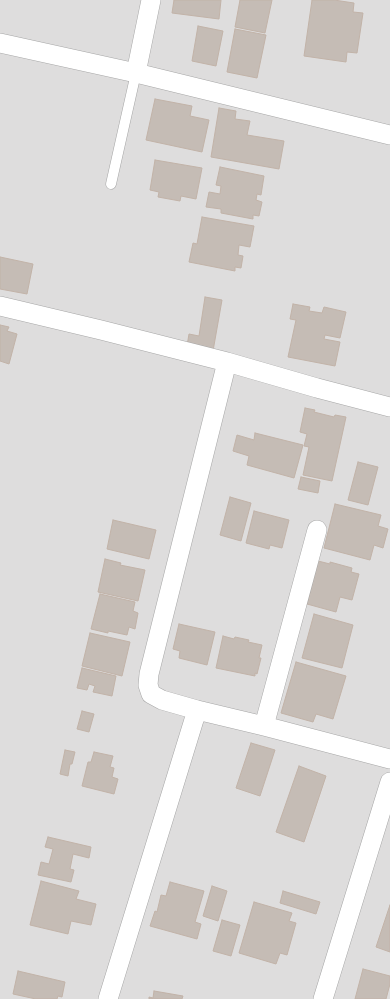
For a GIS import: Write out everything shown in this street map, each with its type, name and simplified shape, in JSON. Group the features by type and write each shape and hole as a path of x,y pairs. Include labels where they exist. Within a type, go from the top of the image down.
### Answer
{"street":[{"path":"136,73 151,0"},
{"path":"0,43 136,73 390,135"},
{"path":"0,306 227,362 390,407"},
{"path":"227,362 149,674 148,685 152,694 162,700 390,759"},
{"path":"264,726 316,530"},
{"path":"108,999 197,710"},
{"path":"323,999 390,782"}],"lane":[{"path":"111,184 136,73"}],"shaded area":[{"path":"0,0 390,0 390,999 0,999"}],"building":[{"path":"174,0 221,0 219,19 172,13"},
{"path":"240,0 272,0 265,33 235,27"},
{"path":"312,0 334,0 354,3 353,12 363,13 357,53 347,52 346,62 304,56"},
{"path":"198,26 223,31 216,66 192,61"},
{"path":"235,29 266,35 257,78 227,72"},
{"path":"155,99 192,106 190,116 209,120 202,152 146,140"},
{"path":"219,108 236,111 235,119 250,121 247,135 284,141 279,169 211,157"},
{"path":"155,160 202,168 196,199 181,196 180,201 158,197 159,192 150,190"},
{"path":"220,167 264,176 261,195 257,194 256,200 262,202 259,216 253,215 253,219 221,213 221,209 206,207 209,192 220,194 221,186 216,185"},
{"path":"202,217 254,226 250,247 239,245 238,255 243,256 241,268 235,267 235,271 189,262 193,243 197,244"},
{"path":"0,257 33,264 27,294 0,289"},
{"path":"205,297 222,300 213,351 187,346 189,334 199,336"},
{"path":"293,304 310,307 309,311 322,313 324,307 346,312 340,338 325,335 324,339 340,342 335,366 288,357 296,320 290,319"},
{"path":"0,325 9,327 7,331 17,334 9,364 0,361"},
{"path":"305,408 334,417 335,415 346,417 332,481 303,475 309,447 304,446 307,434 300,432"},
{"path":"255,433 303,445 294,478 247,465 249,456 233,451 237,435 254,440"},
{"path":"358,462 378,467 368,505 348,500"},
{"path":"301,477 320,481 318,493 298,489"},
{"path":"230,497 251,503 241,541 220,535"},
{"path":"335,504 381,515 378,526 388,529 383,548 374,545 370,560 324,548"},
{"path":"254,511 289,520 282,548 270,545 269,549 246,543"},
{"path":"113,520 156,530 149,559 107,549"},
{"path":"105,559 121,563 120,565 145,570 138,601 98,592"},
{"path":"318,561 330,564 330,562 352,568 351,572 359,574 352,600 340,597 336,612 307,604"},
{"path":"100,594 135,602 133,611 138,613 135,629 129,627 127,635 91,629"},
{"path":"314,614 353,625 342,668 302,658"},
{"path":"179,624 215,632 207,665 179,658 180,651 173,649"},
{"path":"90,633 130,642 122,676 82,666"},
{"path":"223,636 234,639 235,637 249,640 248,642 262,645 259,658 261,658 257,674 255,673 255,676 216,668"},
{"path":"296,662 346,676 333,719 316,714 313,722 281,713"},
{"path":"82,668 116,676 112,696 93,692 95,686 89,684 87,690 77,688"},
{"path":"82,711 94,714 89,732 77,729"},
{"path":"251,743 275,750 260,796 236,788"},
{"path":"65,750 75,752 72,764 70,764 68,776 60,774"},
{"path":"94,752 113,756 110,767 114,768 112,777 118,779 114,794 82,786 88,762 91,762"},
{"path":"299,766 326,776 304,842 276,832"},
{"path":"48,837 91,847 89,858 73,854 70,869 74,870 71,882 38,875 41,862 49,864 53,849 45,847"},
{"path":"41,881 79,891 76,899 96,904 91,925 71,921 68,934 30,925"},
{"path":"170,882 204,891 195,922 201,924 197,939 150,926 155,911 157,912 161,895 166,896"},
{"path":"212,886 227,891 218,921 203,916"},
{"path":"283,891 320,902 316,914 280,903"},
{"path":"254,902 292,913 289,921 296,923 287,955 280,953 276,964 239,953"},
{"path":"390,905 390,952 376,947"},
{"path":"222,920 240,925 231,956 213,951"},
{"path":"363,969 390,976 390,984 386,999 355,999"},
{"path":"18,971 65,982 62,997 58,996 57,999 36,999 13,994"},
{"path":"154,991 183,996 182,999 149,999 149,997 153,998"}]}
